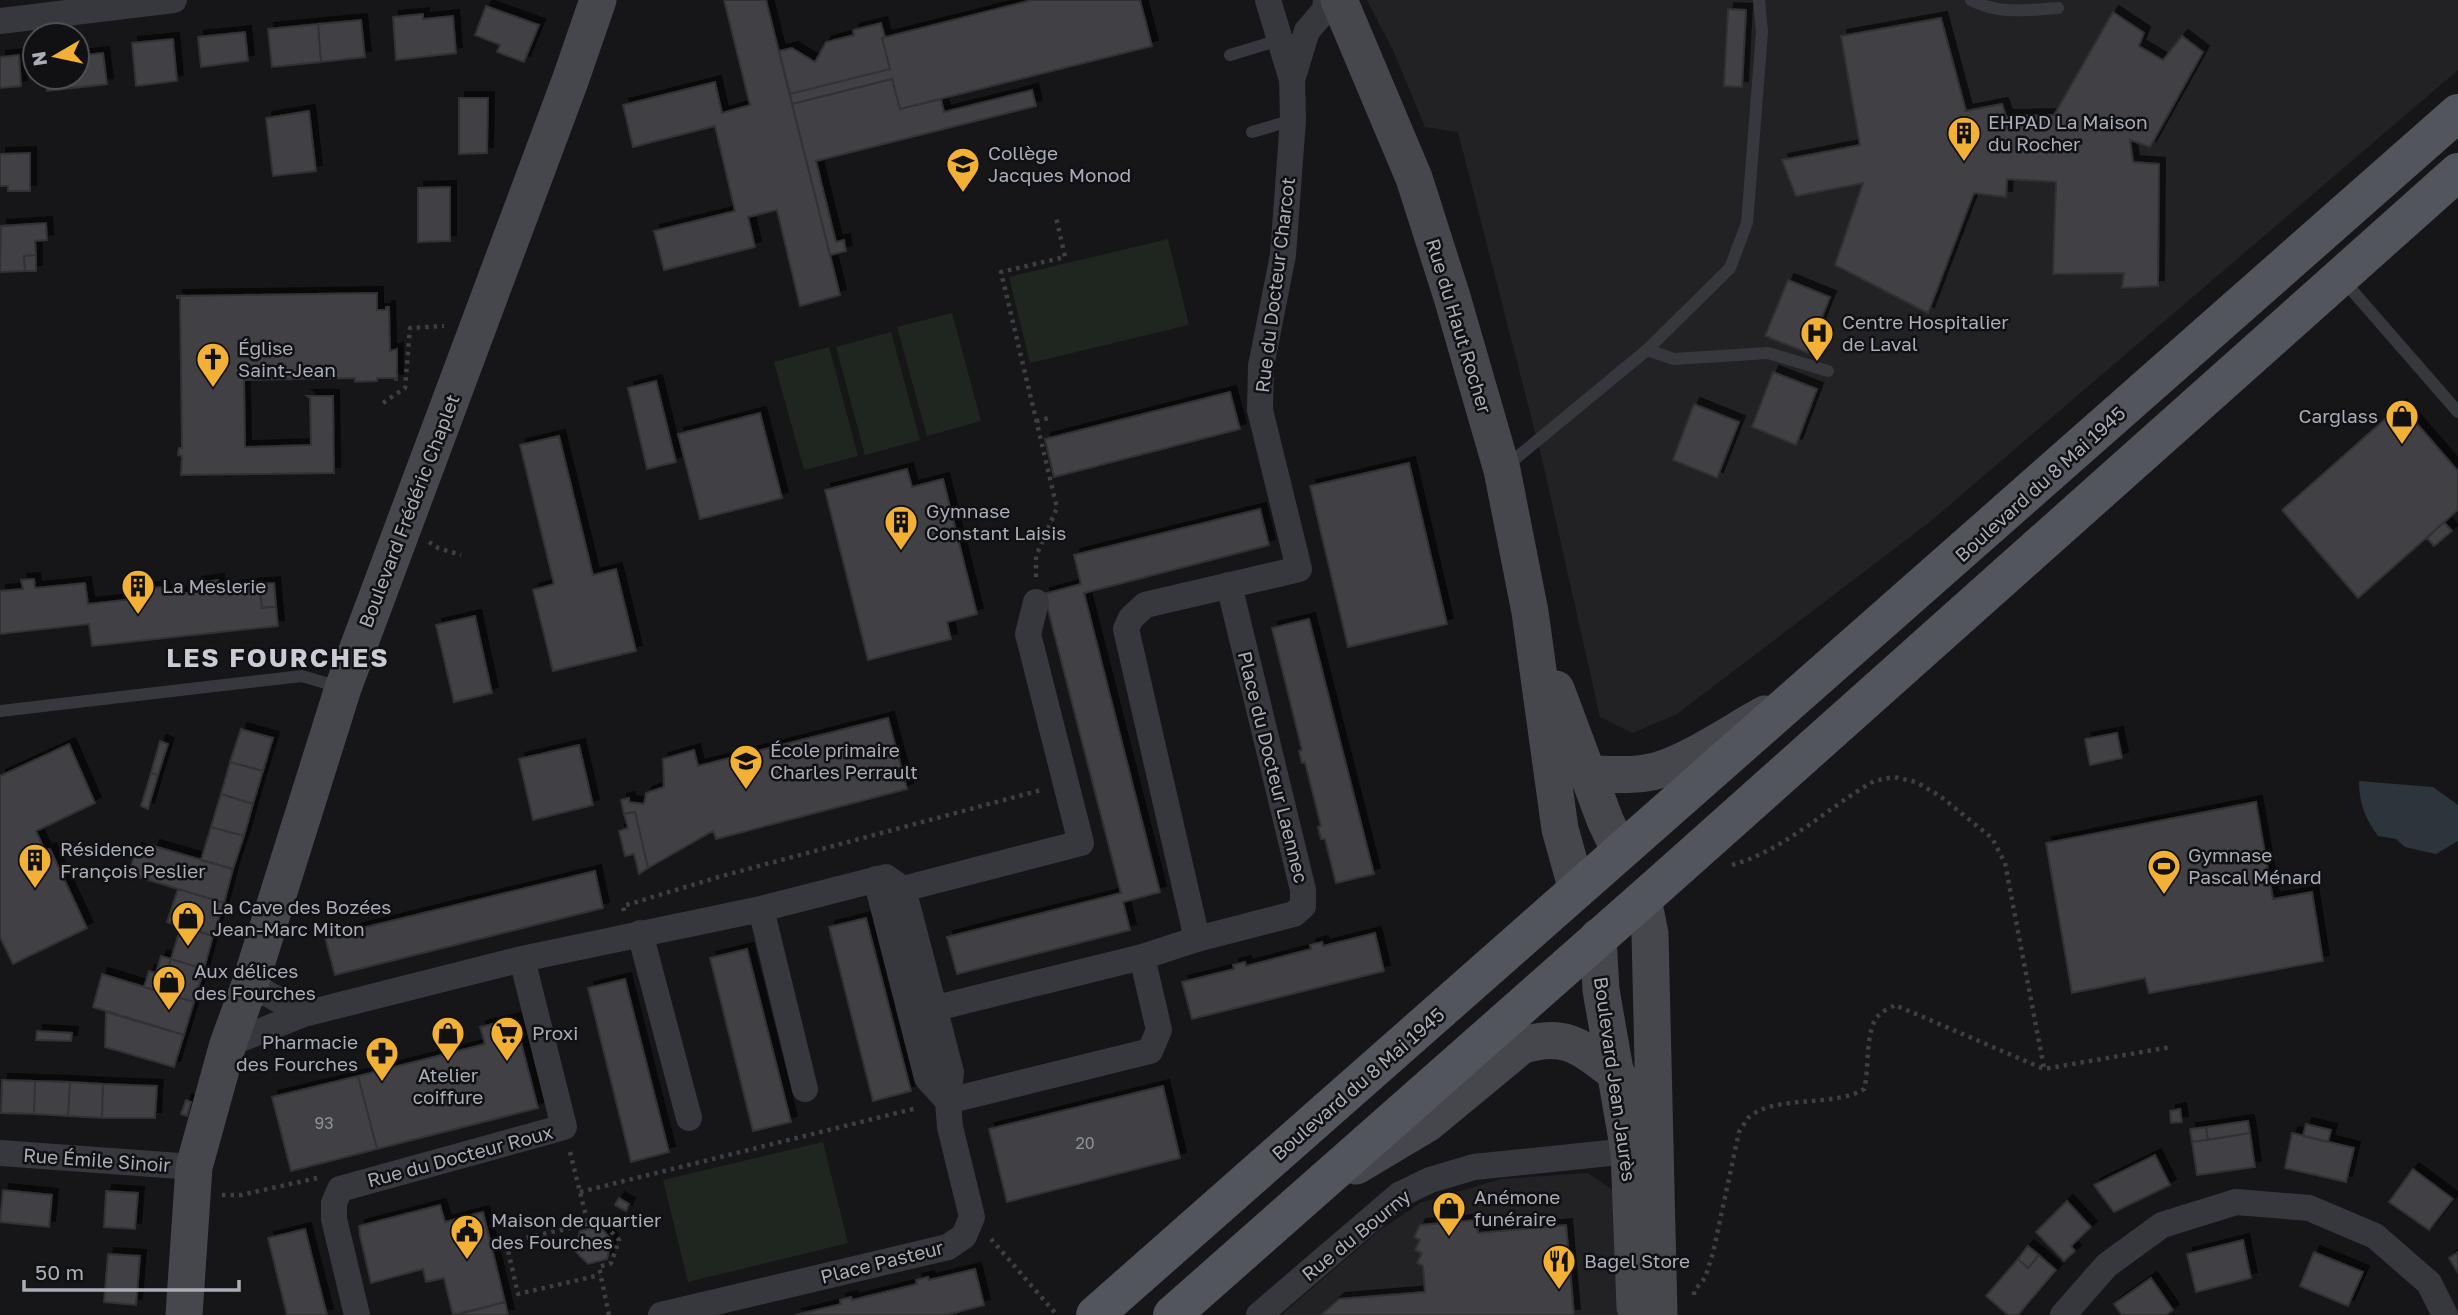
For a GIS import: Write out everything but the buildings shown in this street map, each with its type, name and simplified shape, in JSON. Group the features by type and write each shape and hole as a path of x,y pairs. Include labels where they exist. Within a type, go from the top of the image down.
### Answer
{"main road":[{"name":"Boulevard du 8 Mai 1945","path":"1587,913 1638,878 1805,691 2458,113"},
{"name":"Boulevard du 8 Mai 1945","path":"1095,1315 1587,913 1638,878 2340,277 2458,172"},
{"path":"1638,878 1822,709 1841,660"},
{"path":"1172,1315 1313,1192 1357,1126 1587,913"}],"street":[{"path":"0,21 174,0"},
{"name":"Boulevard Frédéric Chaplet","path":"184,1315 229,1044 343,688 565,94 593,1"},
{"name":"Rue du Docteur Charcot","path":"1229,585 1299,569 1260,410 1261,366 1283,255 1293,120 1292,80 1269,1"},
{"path":"1292,80 1323,8"},
{"name":"Rue du Haut Rocher","path":"1323,8 1359,50 1414,178 1452,297 1502,470 1530,612 1560,830 1587,913"},
{"path":"1197,939 1126,629 1131,618 1146,606 1229,585"},
{"name":"Place du Docteur Laennec","path":"936,1008 1142,957 1197,939 1294,914 1303,906 1303,890 1229,585"},
{"path":"903,890 1081,843 1028,634 1036,602"},
{"name":"Rue du Haut Rocher","path":"1530,612 1605,820 1638,878"},
{"path":"1588,774 1657,771 1677,763 1805,691"},
{"path":"229,1044 304,1014 522,959 761,909 886,877 903,890 936,1008 951,1072 948,1101 955,1149 972,1217"},
{"name":"Boulevard Jean Jaurès","path":"1638,878 1650,934 1659,1315"},
{"path":"876,879 927,1078 948,1101"},
{"path":"761,909 805,1089"},
{"path":"1587,913 1628,959 1652,1018"},
{"name":"Boulevard Jean Jaurès","path":"1587,913 1629,1151 1635,1315"},
{"path":"635,934 688,1118"},
{"path":"948,1101 1150,1051 1159,1030 1142,957"},
{"name":"Rue du Docteur Roux","path":"357,1315 334,1219 334,1203 340,1189 564,1128 522,959"},
{"path":"250,984 304,1014"},
{"path":"1313,1192 1428,1123 1521,1046 1537,1040 1557,1039 1572,1042 1617,1074"},
{"name":"Rue du Bourny","path":"1259,1315 1399,1195 1430,1180 1474,1167 1629,1151"},
{"name":"Rue Émile Sinoir","path":"0,1153 205,1181"},
{"path":"2063,1315 2107,1265 2162,1225 2236,1202 2309,1208 2375,1236 2429,1283 2445,1315"},
{"name":"Place Pasteur","path":"661,1315 948,1247 964,1236 972,1217"}],"lane":[{"path":"1502,470 1647,350 1730,268 1746,223 1762,32 1759,0"},
{"path":"1971,0 1987,9 2058,8"},
{"path":"1230,55 1280,40 1323,8"},
{"path":"1252,132 1293,120"},
{"path":"2340,277 2458,412"},
{"path":"1647,350 1674,359 1768,353 1828,371"},
{"path":"0,711 302,676 343,688"}],"path":[{"path":"1036,602 1036,556 1059,507 1001,272 1065,257 1056,217"},
{"path":"383,404 405,388 410,328 436,326"},
{"path":"1036,421 1049,418"},
{"path":"438,548 461,555"},
{"path":"1725,867 1748,861 1772,849 1874,781 1894,777 1916,782 1940,796 1992,838 2005,863 2044,1069"},
{"path":"635,934 623,905 1066,783"},
{"path":"1694,1303 1694,1291 1705,1278 1713,1253 1739,1132 1749,1118 1765,1110 1852,1096 1864,1089 1871,1029 1879,1014 1895,1006 2044,1069 2171,1047"},
{"path":"580,1192 948,1101"},
{"path":"564,1128 588,1224"},
{"path":"205,1181 241,1195 326,1175 340,1189"},
{"path":"972,1217 1057,1315"},
{"path":"600,1275 518,1294 506,1242 602,1222 619,1240 611,1263 599,1267 609,1315"}],"shaded area":[{"name":"Centre Hospitalier de Laval","path":"1367,0 2458,0 2458,70 1931,521 1677,714 1632,733 1600,717 1542,459 1458,132 1425,127 1392,48"},
{"path":"1168,239 1189,325 1030,363 1009,277"},
{"path":"952,313 981,421 927,436 897,327"},
{"path":"891,332 920,440 865,455 836,347"},
{"path":"829,347 858,456 804,470 774,362"},
{"path":"2359,781 2433,787 2458,805 2458,841 2436,854 2405,847 2396,839 2378,836 2364,810"},
{"path":"823,1142 848,1243 688,1282 663,1180"},
{"path":"1588,1173 1613,1190 1618,1315 1281,1315 1380,1230 1420,1203 1500,1179"}],"place":[{"name":"EHPAD La Maison du Rocher","path":"1964,163"},
{"name":"Collège Jacques Monod","path":"963,194"},
{"name":"Centre Hospitalier de Laval","path":"1817,363"},
{"name":"Église Saint-Jean","path":"213,389"},
{"name":"Carglass","path":"2402,446"},
{"name":"Gymnase Constant Laisis","path":"901,552"},
{"name":"La Meslerie","path":"138,616"},
{"name":"École primaire Charles Perrault","path":"746,791"},
{"name":"Résidence François Peslier","path":"35,890"},
{"name":"Gymnase Pascal Ménard","path":"2164,896"},
{"name":"La Cave des Bozées Jean-Marc Miton","path":"188,948"},
{"name":"Aux délices des Fourches","path":"169,1012"},
{"name":"Atelier coiffure","path":"448,1063"},
{"name":"Proxi","path":"507,1063"},
{"name":"Pharmacie des Fourches","path":"382,1083"},
{"name":"Anémone funéraire","path":"1449,1238"},
{"name":"Maison de quartier des Fourches","path":"467,1261"},
{"name":"Bagel Store","path":"1559,1291"}],"district":[{"name":"LES FOURCHES","path":"278,658"}]}
